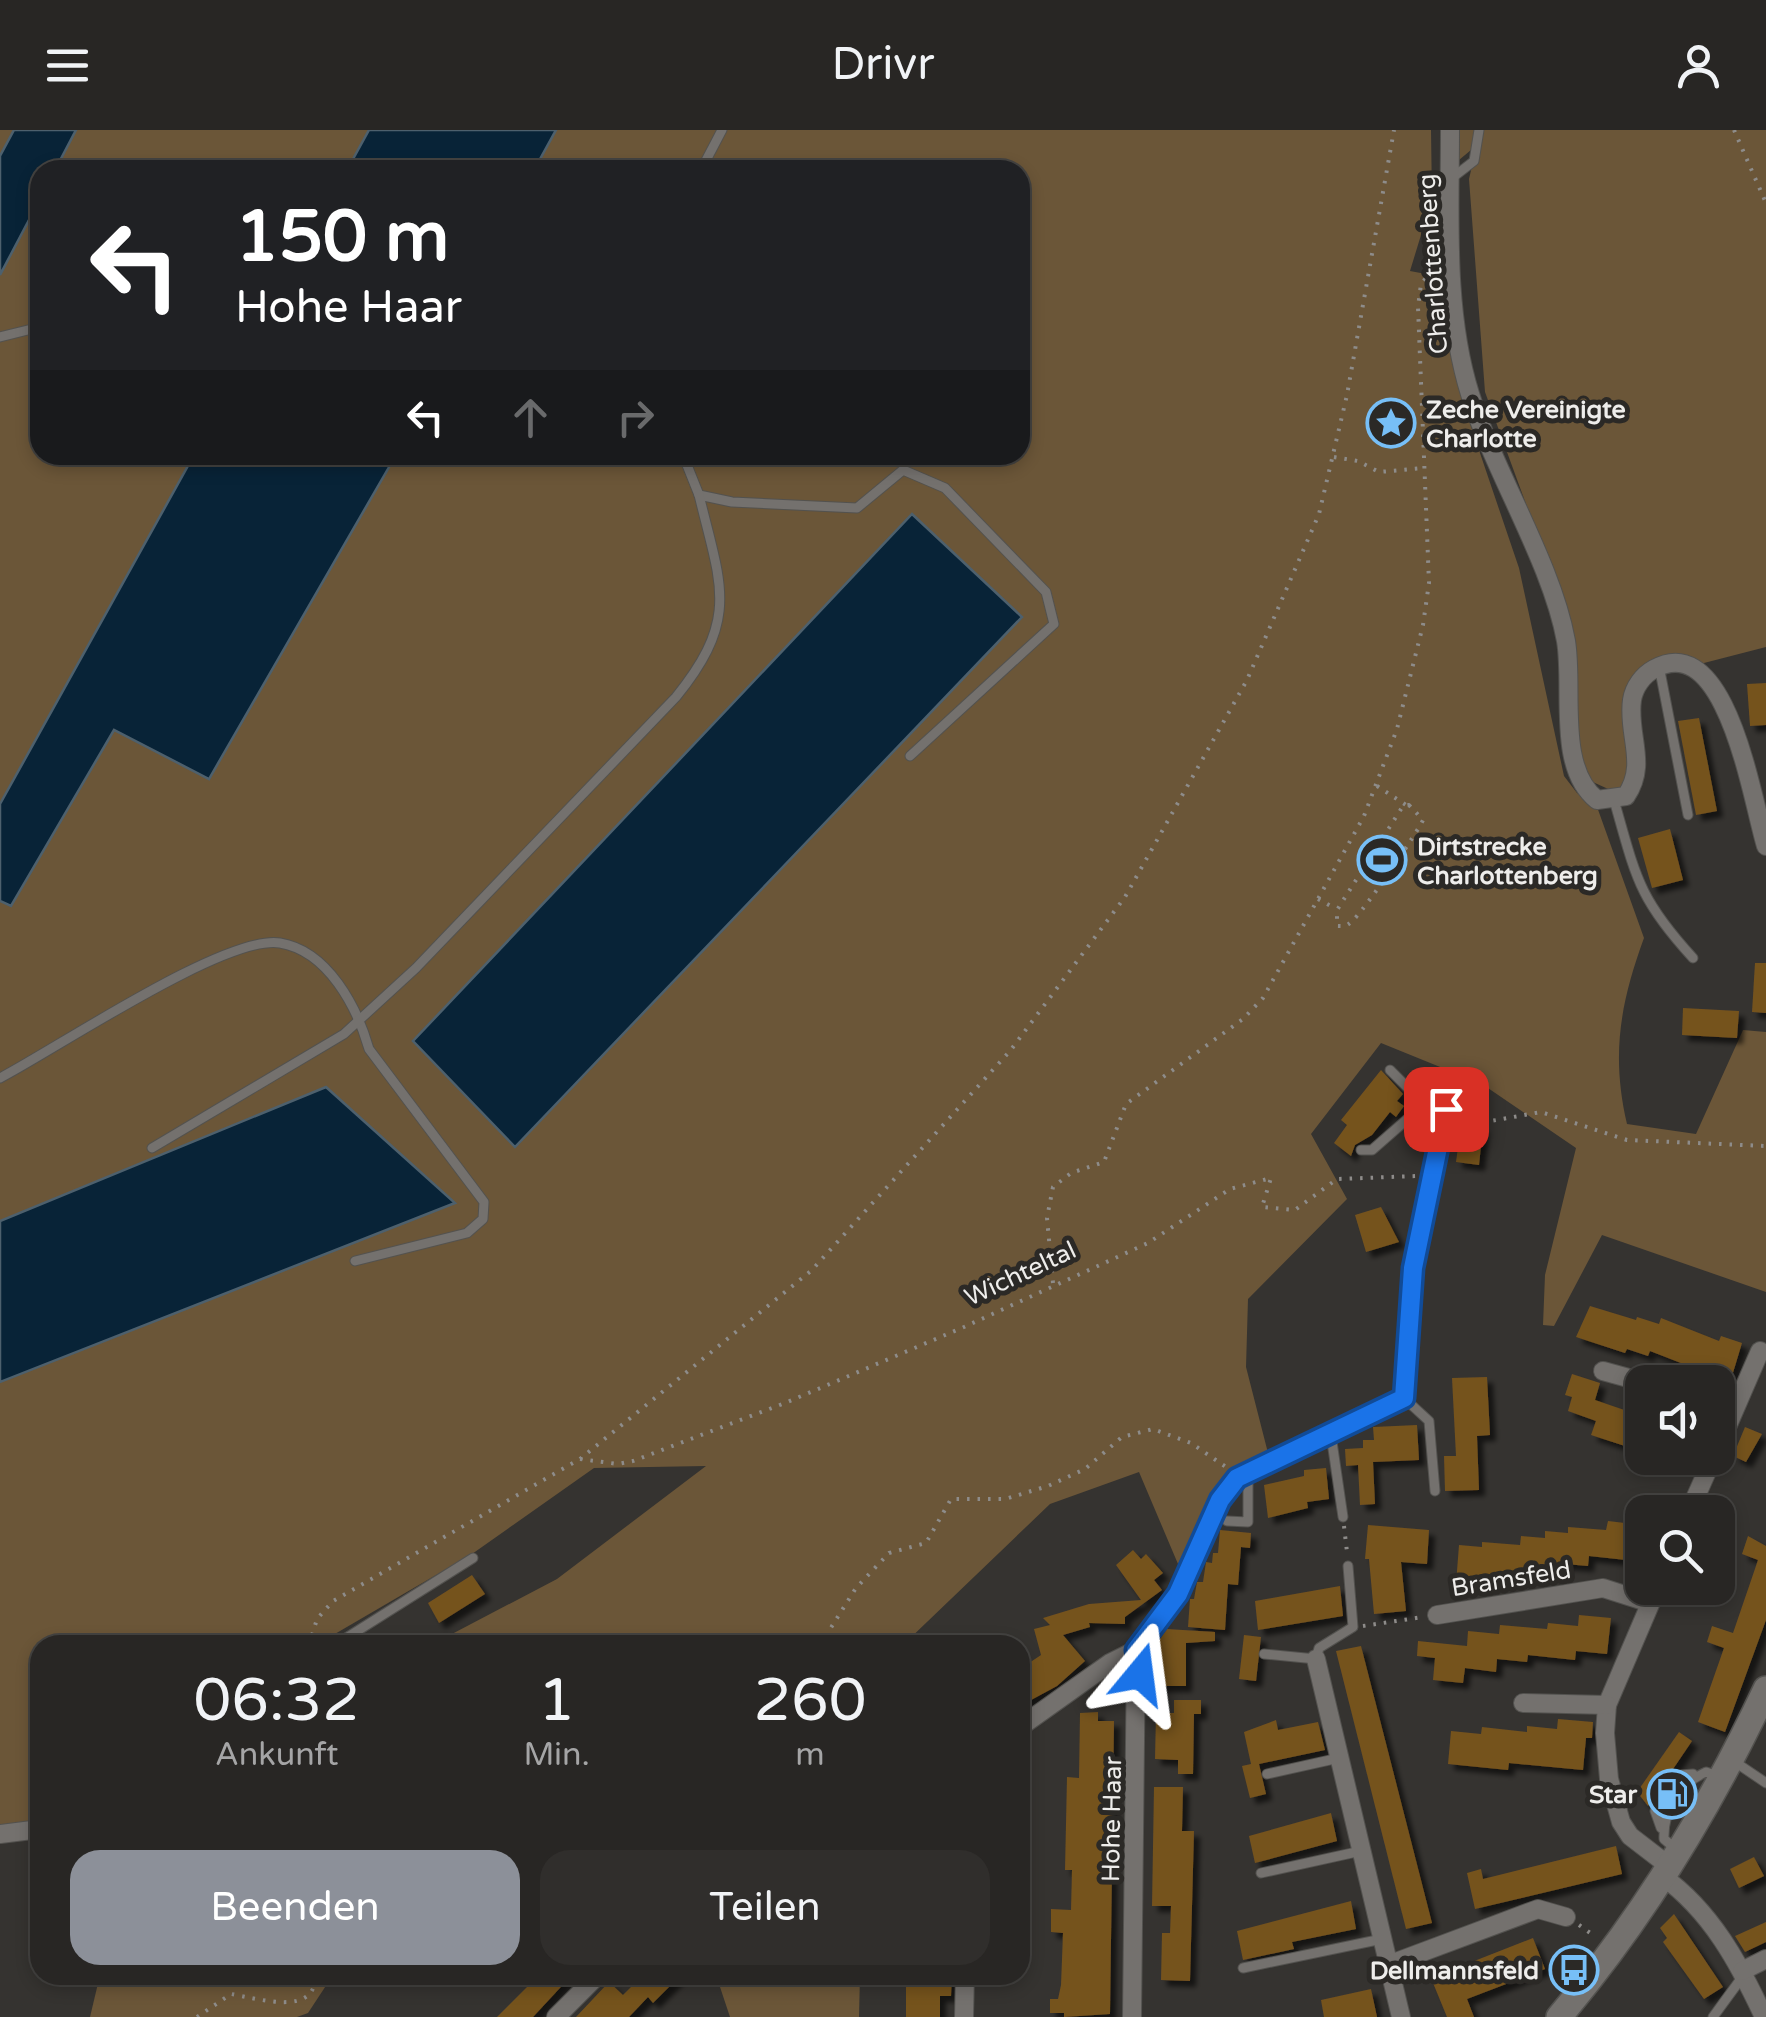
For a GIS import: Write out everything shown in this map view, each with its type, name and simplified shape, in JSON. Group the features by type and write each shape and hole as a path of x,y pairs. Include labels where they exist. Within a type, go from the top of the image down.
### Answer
{"main road":[{"path":"1559,2017 1611,1950 1766,1689"}],"street":[{"name":"Charlottenberg","path":"1450,130 1452,267 1458,333 1470,393 1566,640 1574,762 1584,790 1597,800 1614,800"},
{"path":"1614,800 1626,796 1636,782 1638,753 1632,700 1638,684 1659,666 1681,662 1698,667 1713,682 1732,728 1766,846"},
{"path":"1030,1721 1110,1663 1136,1650 1178,1594 1220,1500 1242,1474 1404,1398 1412,1275 1446,1109"},
{"path":"1735,1393 1760,1350"},
{"path":"1603,1370 1625,1377"},
{"name":"Bramsfeld","path":"1437,1615 1603,1588 1625,1591"},
{"path":"1649,1605 1607,1705 1609,1780 1620,1822 1630,1836 1669,1858 1743,1972 1764,2017"},
{"name":"Hohe Haar","path":"1132,2017 1140,1674 1136,1650"},
{"path":"1316,1659 1400,2017"},
{"path":"1523,1703 1607,1705"},
{"path":"0,1834 30,1830"},
{"path":"1388,1965 1538,1909 1566,1917"},
{"path":"1743,1972 1766,1958"},
{"path":"556,2017 588,1985"},
{"path":"964,2017 965,1985"}],"lane":[{"path":"706,160 722,130"},
{"path":"1450,180 1474,161 1479,130"},
{"path":"0,337 30,330"},
{"path":"152,1148 270,1082 360,1020 526,854 706,660 720,616 719,579 700,496 687,465"},
{"path":"700,496 732,502 857,508 903,470 944,488 1046,592 1054,624 910,756"},
{"path":"1659,666 1688,815"},
{"path":"1614,800 1638,886 1654,916 1693,958"},
{"path":"0,1078 198,966 245,947 280,943 315,959 342,988 360,1020 369,1049 484,1202 483,1219 468,1233 355,1261"},
{"path":"1390,1070 1413,1093 1422,1116 1442,1132"},
{"path":"1362,1150 1372,1150 1401,1120 1422,1116"},
{"path":"1404,1398 1429,1421 1435,1491"},
{"path":"1330,1432 1343,1517"},
{"path":"1227,1521 1248,1522 1252,1482 1242,1474"},
{"path":"351,1635 473,1558"},
{"path":"1264,1654 1316,1659 1319,1648 1354,1627 1348,1566"},
{"path":"1266,1774 1339,1758"},
{"path":"1669,1858 1655,1812 1681,1775 1721,1770 1766,1783"},
{"path":"1261,1873 1361,1851"},
{"path":"1243,1968 1382,1939"},
{"path":"1713,2017 1743,1972"}],"path":[{"path":"312,1635 317,1619 333,1601 580,1459 812,1270 1028,1028 1125,897 1233,707 1319,514 1334,457 1394,130"},
{"path":"1734,130 1766,203"},
{"path":"1053,1283 1048,1218 1053,1188 1071,1173 1104,1162 1126,1104 1252,1010 1274,982 1356,835 1377,786 1423,624 1429,582 1421,284 1434,269 1452,267"},
{"path":"1334,457 1358,461 1379,472 1424,468"},
{"path":"1377,786 1406,805 1423,820 1354,920 1337,926 1337,910 1406,805"},
{"path":"1318,899 1337,910"},
{"path":"1446,1109 1492,1121 1530,1112 1556,1114 1609,1135 1647,1143 1766,1146"},
{"name":"Wichteltal","path":"580,1459 618,1464 633,1461 865,1370 1158,1238 1230,1190 1270,1178 1262,1207 1295,1210 1337,1179 1392,1174 1432,1178"},
{"path":"829,1635 856,1588 888,1554 926,1543 951,1499 1005,1499 1048,1486 1084,1469 1122,1437 1153,1429 1191,1444 1242,1474"},
{"path":"1343,1517 1348,1566"},
{"path":"1354,1627 1437,1615"},
{"path":"1566,1917 1611,1950"},
{"path":"287,2013 305,2006 315,1985"},
{"path":"196,2017 231,1994 250,1998 270,2012"}],"shaded area":[{"path":"0,130 1431,130 1432,199 1410,271 1426,274 1448,329 1462,400 1519,568 1564,776 1577,793 1596,804 1644,938 1620,1030 1620,1075 1627,1124 1696,1134 1743,1030 1766,1032 1766,1292 1602,1235 1554,1326 1543,1325 1545,1275 1576,1148 1482,1084 1381,1043 1311,1134 1347,1199 1248,1299 1246,1367 1268,1453 1234,1468 1178,1564 1139,1472 1050,1504 913,1635 450,1635 557,1579 706,1466 594,1468 472,1554 333,1635 30,1635 30,1828 0,1832"},
{"path":"1460,130 1766,130 1766,647 1638,680 1631,778 1617,793 1584,778 1545,556 1485,392 1469,179 1477,145 1459,160"},
{"path":"98,1985 326,1985 308,2013 297,2017 90,2017"},
{"path":"719,1985 860,1985 859,2017 730,2017"}],"water":[{"path":"14,130 76,130 60,160 30,160 30,218 0,275 0,156"},
{"path":"369,130 556,130 540,160 352,160"},
{"path":"188,465 390,465 209,779 114,730 11,906 0,901 0,804"},
{"path":"912,514 1022,617 515,1147 413,1041"},
{"path":"326,1087 455,1203 0,1382 0,1221"}],"building":[{"path":"1766,683 1766,725 1750,726 1747,684"},
{"path":"1699,718 1717,811 1696,815 1678,721"},
{"path":"1670,829 1683,880 1652,888 1638,838"},
{"path":"1755,963 1766,963 1766,1013 1752,1012"},
{"path":"1683,1008 1739,1011 1737,1038 1682,1035"},
{"path":"1381,1070 1403,1094 1397,1101 1404,1106 1396,1117 1390,1112 1372,1135 1355,1145 1351,1156 1334,1143 1347,1125 1341,1120"},
{"path":"1461,1125 1483,1127 1479,1165 1456,1162"},
{"path":"1381,1207 1399,1242 1366,1252 1355,1215"},
{"path":"1590,1306 1659,1324 1661,1318 1719,1341 1721,1336 1742,1343 1735,1366 1686,1365 1650,1351 1648,1356 1627,1349 1625,1353 1576,1337"},
{"path":"1572,1374 1600,1383 1595,1400 1625,1410 1625,1446 1591,1435 1596,1421 1568,1411 1572,1397 1565,1395"},
{"path":"1487,1377 1490,1435 1477,1436 1479,1490 1445,1491 1444,1456 1456,1456 1452,1378"},
{"path":"1417,1425 1419,1460 1373,1462 1375,1504 1360,1505 1358,1465 1346,1466 1345,1449 1363,1448 1363,1440 1374,1440 1373,1427"},
{"path":"1745,1427 1762,1434 1746,1462 1735,1457"},
{"path":"1326,1468 1329,1499 1307,1502 1308,1508 1268,1518 1264,1485 1304,1476 1304,1470"},
{"path":"1608,1521 1625,1523 1625,1560 1589,1556 1588,1566 1565,1564 1565,1571 1542,1568 1541,1575 1503,1572 1502,1581 1456,1584 1459,1545 1520,1545 1521,1536 1545,1538 1545,1531 1568,1533 1568,1527 1606,1530"},
{"path":"1368,1525 1429,1530 1427,1564 1401,1562 1406,1611 1374,1614 1369,1559 1365,1559"},
{"path":"1220,1530 1251,1533 1250,1548 1241,1547 1238,1585 1228,1584 1225,1630 1188,1627 1190,1599 1194,1599 1197,1582 1203,1582 1206,1562 1212,1563 1213,1553 1218,1553"},
{"path":"1748,1536 1766,1546 1766,1620 1725,1732 1698,1722 1724,1648 1707,1642 1712,1626 1733,1633 1758,1560 1742,1554"},
{"path":"1133,1550 1141,1559 1146,1554 1163,1573 1154,1580 1162,1590 1125,1617 1125,1624 1089,1623 1090,1627 1063,1635 1085,1661 1057,1686 1030,1701 1030,1662 1041,1655 1034,1629 1050,1625 1043,1618 1089,1604 1141,1600 1116,1565"},
{"path":"472,1575 485,1594 439,1623 428,1603"},
{"path":"1340,1586 1343,1616 1258,1630 1255,1601"},
{"path":"1579,1615 1611,1618 1607,1654 1576,1651 1575,1660 1528,1655 1527,1662 1497,1659 1496,1672 1465,1668 1463,1683 1433,1680 1435,1658 1417,1656 1418,1641 1467,1646 1468,1631 1499,1634 1500,1625 1547,1629 1548,1623 1578,1626"},
{"path":"1167,1629 1215,1632 1215,1641 1186,1643 1186,1686 1157,1686 1157,1653 1150,1653"},
{"path":"1244,1635 1261,1637 1256,1681 1239,1679"},
{"path":"1361,1646 1432,1923 1406,1929 1336,1651"},
{"path":"1174,1700 1201,1700 1201,1714 1194,1714 1193,1774 1178,1774 1178,1760 1155,1759 1156,1713 1174,1713"},
{"path":"1098,1712 1098,1721 1114,1721 1110,2014 1064,2017 1064,2013 1050,2013 1050,1999 1058,1999 1061,1985 1063,1933 1051,1932 1051,1909 1071,1910 1072,1870 1065,1870 1067,1777 1079,1778 1080,1713"},
{"path":"1558,1719 1593,1722 1592,1738 1586,1738 1583,1770 1509,1763 1508,1770 1448,1764 1451,1731 1481,1734 1482,1727 1527,1732 1527,1726 1557,1729"},
{"path":"1276,1720 1278,1730 1318,1722 1325,1750 1259,1764 1266,1794 1250,1798 1242,1766 1251,1764 1244,1732"},
{"path":"1679,1732 1692,1741 1648,1806 1637,1792"},
{"path":"1154,1787 1183,1787 1182,1831 1194,1831 1190,1981 1161,1980 1162,1933 1170,1933 1171,1906 1152,1906"},
{"path":"1331,1813 1337,1841 1255,1863 1249,1836"},
{"path":"1616,1846 1622,1874 1475,1909 1467,1873 1481,1869 1483,1879"},
{"path":"1754,1857 1764,1876 1739,1888 1730,1869"},
{"path":"1351,1901 1356,1929 1292,1942 1294,1949 1243,1960 1237,1931"},
{"path":"1674,1914 1723,1987 1704,1999 1663,1942 1667,1938 1660,1928"},
{"path":"1766,1922 1766,1942 1745,1952 1735,1936"},
{"path":"1533,1938 1545,1969 1467,1999 1474,2017 1447,2017 1431,1978"},
{"path":"529,1985 563,1985 533,2017 497,2017"},
{"path":"606,1985 612,1985 623,1995 633,1985 671,1985 653,2003 648,1997 629,2017 576,2017"},
{"path":"906,1985 952,1985 951,1996 940,1996 940,2017 906,2017"},
{"path":"1371,1989 1377,2017 1324,2017 1321,2000"}],"place":[{"name":"Zeche Vereinigte Charlotte","path":"1391,423"},
{"name":"Dirtstrecke Charlottenberg","path":"1382,860"},
{"name":"Star","path":"1672,1794"},
{"name":"Dellmannsfeld","path":"1574,1970"}],"route":[{"path":"1140,1674 1136,1650 1178,1594 1226,1489 1247,1470 1404,1398 1413,1268 1446,1109"}]}
